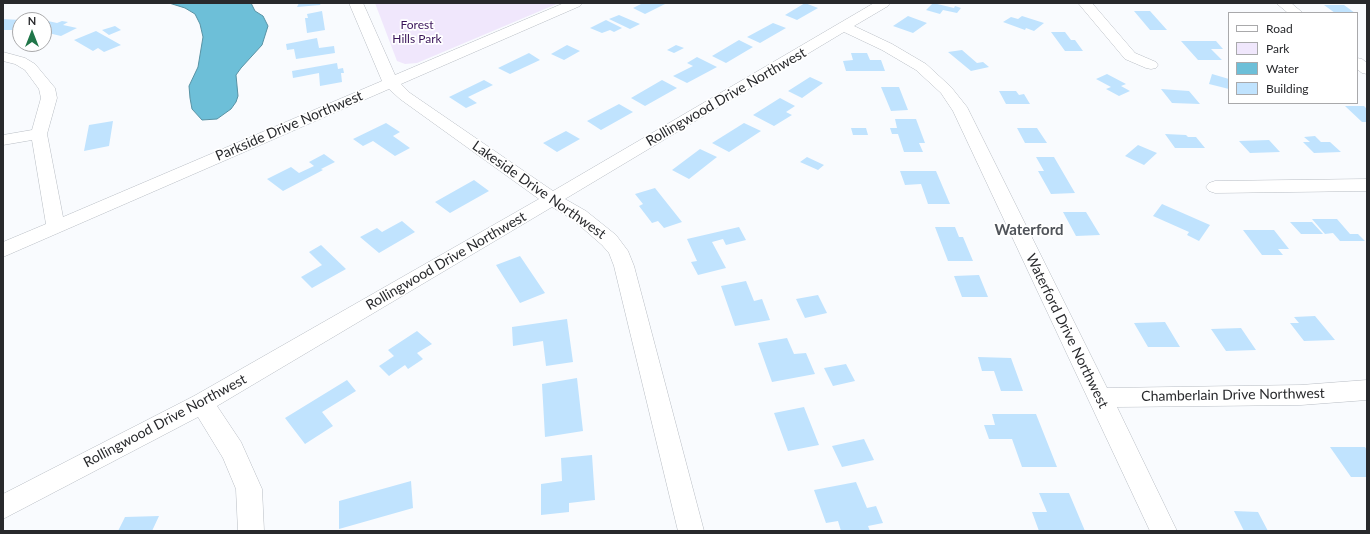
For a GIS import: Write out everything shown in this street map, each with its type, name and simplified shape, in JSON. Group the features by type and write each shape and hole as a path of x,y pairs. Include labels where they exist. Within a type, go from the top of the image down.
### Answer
{"street":[{"name":"Lakeside Drive Northwest","path":"356,3 390,82 405,96 552,200 579,216 609,240 618,251 624,266 691,531"},
{"name":"Parkside Drive Northwest","path":"3,250 576,3"},
{"name":"Rollingwood Drive Northwest","path":"3,507 202,403 552,200 883,3"},
{"path":"1085,3 1130,56 1151,65"},
{"path":"1283,3 1295,12"},
{"name":"Waterford Drive Northwest","path":"845,27 910,59 929,73 946,90 961,110 1164,531"},
{"path":"3,56 20,61 30,67 47,88 49,98 38,134 56,227"},
{"path":"1358,63 1367,70"},
{"path":"3,140 38,134"},
{"path":"1215,187 1367,185"},
{"name":"Chamberlain Drive Northwest","path":"1099,398 1301,395 1367,390"},
{"path":"202,403 232,450 240,466 248,489 252,531"}],"green space":[{"name":"Forest Hills Park","path":"375,3 559,3 417,63 405,64 397,61"}],"water":[{"path":"169,3 251,3 255,11 263,16 268,26 262,45 236,75 238,96 236,102 231,109 217,119 202,120 192,109 190,98 189,86 198,67 203,37 200,24 195,14 185,8"}],"building":[{"path":"299,3 321,3 320,5 297,7"},
{"path":"643,3 667,3 645,14 633,8"},
{"path":"805,3 818,8 797,20 785,15"},
{"path":"933,3 954,8 955,6 961,8 957,13 943,10 940,14 926,10"},
{"path":"1324,5 1344,5 1354,12 1334,12"},
{"path":"322,11 325,30 307,33 305,18 308,18 307,14"},
{"path":"1134,11 1150,11 1167,30 1150,30"},
{"path":"619,15 640,24 630,29 609,19"},
{"path":"908,16 927,23 913,33 893,26"},
{"path":"1022,16 1044,23 1034,31 1026,28 1025,30 1003,22 1011,17 1018,19"},
{"path":"3,19 12,20 12,30 3,30"},
{"path":"606,20 622,28 614,32 610,30 602,33 590,28"},
{"path":"52,22 68,22 63,25 77,28 61,36 52,34"},
{"path":"773,23 786,28 760,43 747,37"},
{"path":"115,26 121,30 109,35 102,30"},
{"path":"96,31 121,45 104,52 98,48 93,51 74,40"},
{"path":"1051,32 1065,32 1071,40 1075,40 1083,51 1065,51"},
{"path":"317,38 319,48 334,46 335,53 296,59 294,49 287,50 286,44"},
{"path":"739,40 753,47 726,63 712,56"},
{"path":"1181,41 1216,41 1223,49 1211,49 1222,60 1198,60"},
{"path":"567,45 580,51 564,60 551,54"},
{"path":"676,45 684,48 674,53 667,50"},
{"path":"962,50 977,63 983,62 989,67 971,71 948,52"},
{"path":"529,53 540,60 510,74 498,68"},
{"path":"851,53 867,53 870,60 881,60 885,71 846,71 843,61 853,60"},
{"path":"697,57 717,67 687,83 673,76 693,66 687,63"},
{"path":"337,63 338,69 343,68 344,73 341,73 342,82 320,86 319,73 293,78 292,71"},
{"path":"1107,74 1126,84 1121,86 1130,91 1119,96 1106,89 1111,87 1096,79"},
{"path":"1212,74 1228,79 1228,89 1209,84"},
{"path":"810,77 823,83 802,98 788,91"},
{"path":"484,80 493,85 468,97 477,103 466,108 449,97"},
{"path":"662,80 677,88 645,106 631,98"},
{"path":"881,87 899,87 908,110 891,111"},
{"path":"1161,89 1189,91 1200,104 1172,103"},
{"path":"999,91 1016,91 1019,95 1024,94 1030,104 1006,104"},
{"path":"780,98 795,106 786,112 792,115 774,126 753,115"},
{"path":"619,104 633,112 601,130 587,121"},
{"path":"1345,106 1364,106 1367,109 1367,122 1362,122"},
{"path":"895,119 916,119 925,143 919,143 923,152 904,152 898,134 892,134 890,128 897,128"},
{"path":"113,121 109,146 84,151 89,125"},
{"path":"386,123 400,132 393,136 410,148 395,156 373,141 363,146 353,139"},
{"path":"744,123 761,131 729,152 712,143"},
{"path":"851,128 866,128 868,135 853,135"},
{"path":"1017,128 1037,128 1047,143 1025,143"},
{"path":"566,131 580,139 557,152 543,143"},
{"path":"1165,134 1196,137 1205,148 1175,148"},
{"path":"1315,136 1321,142 1330,142 1341,152 1314,153 1303,142 1310,142 1304,137"},
{"path":"1269,140 1280,152 1250,153 1239,141"},
{"path":"1138,145 1157,153 1144,165 1125,156"},
{"path":"700,149 717,157 689,179 672,170"},
{"path":"324,154 335,162 283,191 267,179 291,167 299,173 314,166 309,162"},
{"path":"807,157 824,165 818,170 800,162"},
{"path":"1036,157 1054,157 1075,193 1051,194 1038,171 1044,171"},
{"path":"900,171 936,171 950,204 928,204 921,184 905,185"},
{"path":"474,180 489,191 450,213 435,202"},
{"path":"655,188 682,222 664,228 658,221 652,223 639,206 643,204 635,194"},
{"path":"1162,204 1210,225 1199,241 1187,235 1189,232 1153,216"},
{"path":"1063,212 1086,212 1100,235 1076,236"},
{"path":"1312,219 1337,219 1350,234 1358,234 1365,241 1340,241 1333,233 1325,234"},
{"path":"402,221 415,232 379,253 360,237 377,228 382,232"},
{"path":"1290,222 1312,222 1323,234 1301,234"},
{"path":"739,227 746,240 726,245 723,239 712,242 726,268 698,275 691,262 697,261 687,239"},
{"path":"935,227 955,227 959,237 963,237 973,261 948,261"},
{"path":"1243,230 1274,230 1289,249 1278,249 1283,255 1262,255"},
{"path":"321,245 346,269 312,288 301,277 322,265 309,252"},
{"path":"520,256 545,293 520,303 496,265"},
{"path":"979,275 988,297 962,297 954,276"},
{"path":"746,281 754,301 762,299 770,320 735,326 721,286"},
{"path":"818,295 827,313 805,318 796,299"},
{"path":"1315,316 1335,340 1304,341 1290,323 1299,323 1294,317"},
{"path":"567,319 573,362 546,366 543,341 513,346 512,327"},
{"path":"1165,322 1180,347 1148,347 1134,323"},
{"path":"1241,328 1256,350 1226,351 1211,329"},
{"path":"417,331 432,344 417,353 423,359 408,369 405,365 389,376 379,366 394,356 388,350"},
{"path":"787,338 794,354 806,353 815,374 772,382 758,343"},
{"path":"978,357 1011,358 1023,391 1001,391 994,371 982,371"},
{"path":"846,364 855,381 833,386 824,368"},
{"path":"577,378 583,431 545,437 542,384"},
{"path":"347,380 356,391 322,412 333,426 305,444 285,418"},
{"path":"804,407 819,445 788,451 774,413"},
{"path":"992,414 1036,414 1057,467 1022,467 1012,439 989,439 984,425 995,425"},
{"path":"864,439 874,460 842,467 832,446"},
{"path":"1330,447 1365,447 1367,450 1367,477 1351,477"},
{"path":"592,455 595,500 569,503 569,512 541,515 541,484 562,481 561,458"},
{"path":"411,481 413,508 339,529 339,501"},
{"path":"856,482 867,508 876,506 883,523 868,526 870,531 841,531 838,521 826,523 814,490"},
{"path":"1039,493 1069,493 1085,531 1039,531 1032,512 1047,512"},
{"path":"1234,511 1258,512 1268,531 1244,531"},
{"path":"159,516 152,531 118,531 125,517"}],"district":[{"name":"Waterford","path":"1029,230"}]}
